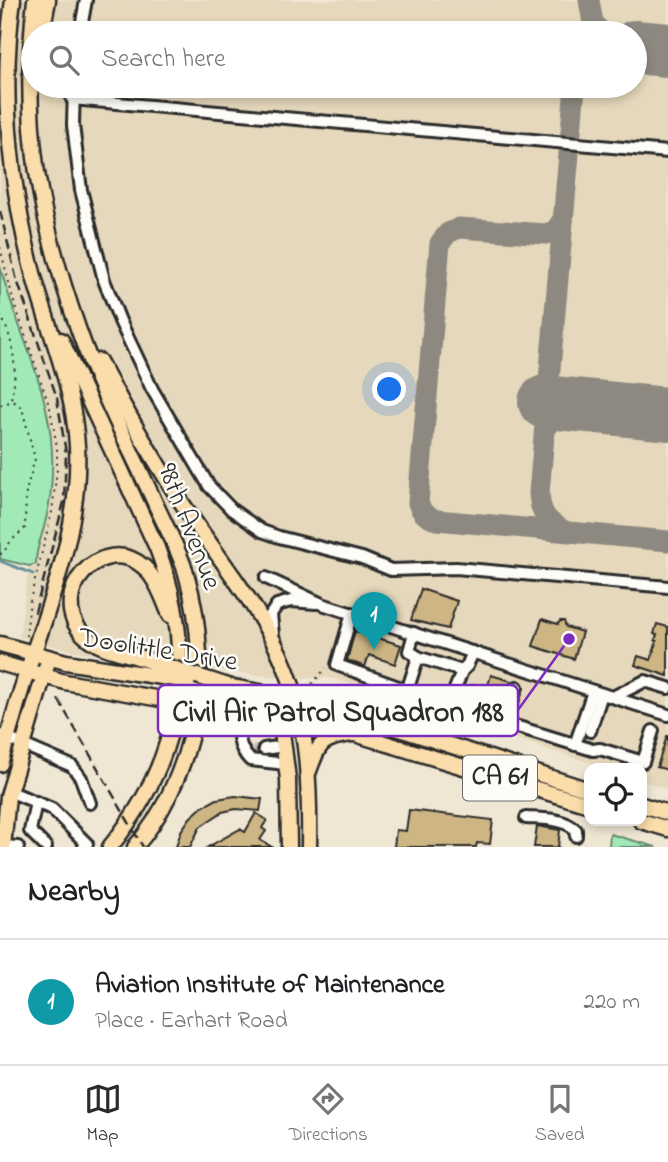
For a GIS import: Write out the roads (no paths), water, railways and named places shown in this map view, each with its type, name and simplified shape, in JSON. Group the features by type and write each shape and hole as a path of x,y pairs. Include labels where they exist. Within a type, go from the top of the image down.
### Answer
{"main road":[{"path":"1,760 2,737 34,654 60,570 76,499 78,472 74,416 68,388 33,274 16,197 7,128 6,94 13,0"},
{"path":"33,21 35,0"},
{"path":"44,21 48,0"},
{"path":"31,98 33,147 45,222 57,267 84,331 181,502 262,621 277,647 296,697 307,776 309,847"},
{"path":"33,147 35,98"},
{"name":"98th Avenue","path":"57,267 95,372 185,571 198,634 198,693 187,751 160,812 135,847"},
{"name":"98th Avenue","path":"33,274 157,548 171,589 179,635 180,685 169,737 157,771 142,801 110,847"},
{"path":"179,635 160,589 142,566 129,559 111,558 94,563 80,574 73,589 71,604 74,619 82,633 94,643 231,687"},
{"name":"Doolittle Drive","path":"0,643 50,658 296,697 367,717 584,788"},
{"path":"8,847 4,824 9,791 50,658"},
{"name":"Doolittle Drive","path":"0,663 44,676 134,695 300,719 584,803"},
{"path":"289,847 285,754 280,716 296,697"},
{"path":"307,776 317,748 323,742 331,737 356,734"},
{"path":"647,807 668,813"},
{"path":"647,823 668,829"}],"street":[{"path":"82,21 86,0"},
{"path":"668,152 72,99 81,190 96,253 120,321 170,421 209,486 232,510 262,531 362,558 391,570 456,568 668,587"},
{"path":"266,578 322,604 668,715"},
{"path":"277,647 271,623 271,614 277,605 291,601 322,604"},
{"path":"352,613 337,665 495,722"},
{"path":"414,633 409,651 418,657 462,671"},
{"path":"449,705 462,671 473,652"},
{"path":"407,691 418,657"},
{"path":"575,745 603,694 645,681 668,688"},
{"path":"517,687 505,723 575,745 600,749 643,762 653,730"},
{"path":"590,732 603,694"},
{"path":"235,710 240,750 250,760 285,754"},
{"path":"2,737 72,766 81,778 90,803"},
{"path":"240,750 285,754"},
{"path":"9,791 52,809 87,844 84,847"},
{"path":"36,802 30,831 46,847"},
{"path":"526,818 553,820 571,825 576,830 576,836"}],"waterway":[{"path":"0,561 33,574"}],"tunnel":[{"path":"253,751 264,749"}],"railway":[{"path":"0,211 16,277 57,398 66,453 64,502 34,616"},
{"path":"58,699 143,847"}],"place":[{"name":"Civil Air Patrol Squadron 188","path":"569,639"},
{"name":"Aviation Institute of Maintenance","path":"374,650"}]}
